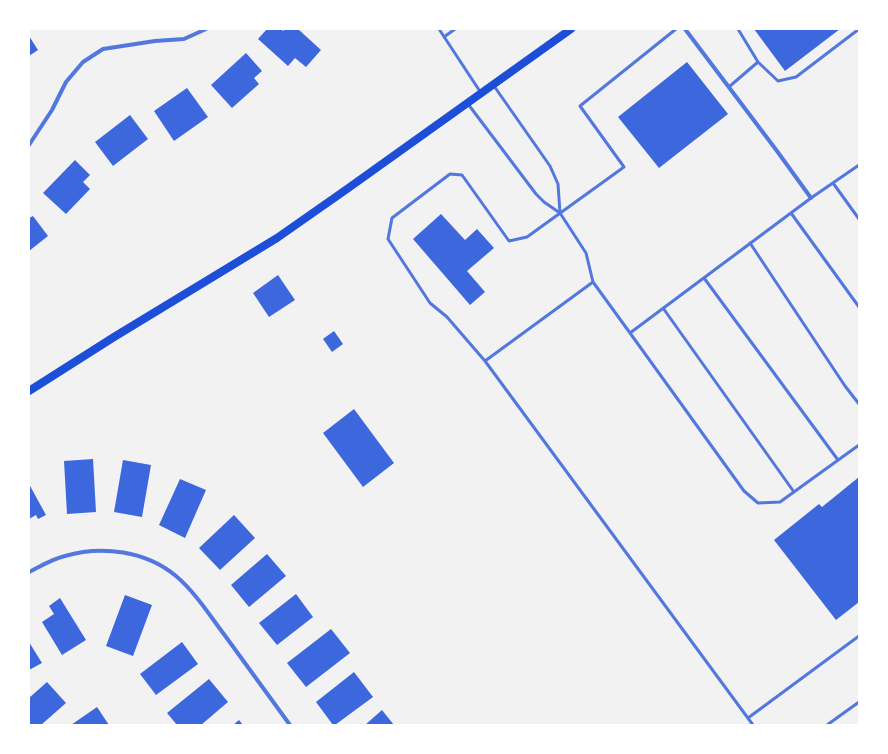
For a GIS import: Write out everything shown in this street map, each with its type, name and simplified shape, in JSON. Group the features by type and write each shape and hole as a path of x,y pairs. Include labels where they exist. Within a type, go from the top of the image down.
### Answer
{"main road":[{"path":"29,391 114,337 277,238 571,29"}],"street":[{"path":"29,145 52,110 66,82 83,62 103,49 148,42 184,40 206,29"},
{"path":"685,29 730,86 811,198"},
{"path":"29,572 65,556 80,552 97,551 116,551 137,555 169,570 194,594 290,725"}],"lane":[{"path":"439,29 481,93"},
{"path":"444,37 456,29"},
{"path":"676,29 580,106 624,167 527,237 509,241 462,175 450,174 392,218 388,239 430,303 447,317 485,361 753,725"},
{"path":"738,29 758,62 778,81 796,77 859,29"},
{"path":"730,86 758,62"},
{"path":"493,85 550,166 558,184 560,213"},
{"path":"468,103 536,194 544,202 560,213 586,252 593,282 744,491 758,503 780,502 859,445"},
{"path":"630,332 811,198 859,165"},
{"path":"833,183 859,219"},
{"path":"791,213 859,308"},
{"path":"750,244 845,386 859,404"},
{"path":"704,278 838,460"},
{"path":"485,361 593,282"},
{"path":"663,308 794,492"},
{"path":"748,718 859,636"},
{"path":"827,725 859,702"}],"building":[{"path":"267,29 281,29 283,31 285,29 298,29 321,50 306,67 295,58 288,66 258,39"},
{"path":"754,29 840,29 785,71"},
{"path":"29,36 38,50 29,56"},
{"path":"246,53 262,71 254,78 259,84 232,108 211,85"},
{"path":"687,62 728,114 659,168 618,117"},
{"path":"187,88 208,117 174,141 154,111"},
{"path":"130,115 148,139 113,166 95,142"},
{"path":"75,160 90,175 83,182 90,189 66,214 43,193"},
{"path":"441,214 465,240 477,229 494,248 467,271 485,292 470,305 413,239"},
{"path":"33,216 48,236 29,251 29,218"},
{"path":"278,275 295,300 269,317 253,293"},
{"path":"334,331 343,344 332,352 323,339"},
{"path":"354,409 394,463 363,487 323,433"},
{"path":"93,459 96,512 67,514 64,461"},
{"path":"123,460 151,465 142,517 114,512"},
{"path":"859,477 859,602 836,620 774,540 819,504 822,507"},
{"path":"180,479 206,490 185,538 159,525"},
{"path":"29,484 46,515 38,519 36,515 29,519"},
{"path":"234,515 255,538 220,570 199,548"},
{"path":"267,554 286,576 249,607 231,585"},
{"path":"296,594 313,617 277,645 259,623"},
{"path":"125,595 152,605 133,656 106,646"},
{"path":"60,598 86,640 62,655 42,622 54,614 49,606"},
{"path":"331,629 350,653 306,687 287,663"},
{"path":"29,642 42,663 29,670"},
{"path":"182,642 198,664 156,695 140,674"},
{"path":"354,672 373,697 333,725 316,702"},
{"path":"209,679 228,702 201,725 177,725 167,713"},
{"path":"47,682 66,703 41,725 29,725 29,698"},
{"path":"97,707 109,725 71,725"},
{"path":"382,710 394,725 365,725"},
{"path":"239,720 243,725 233,725"}]}
